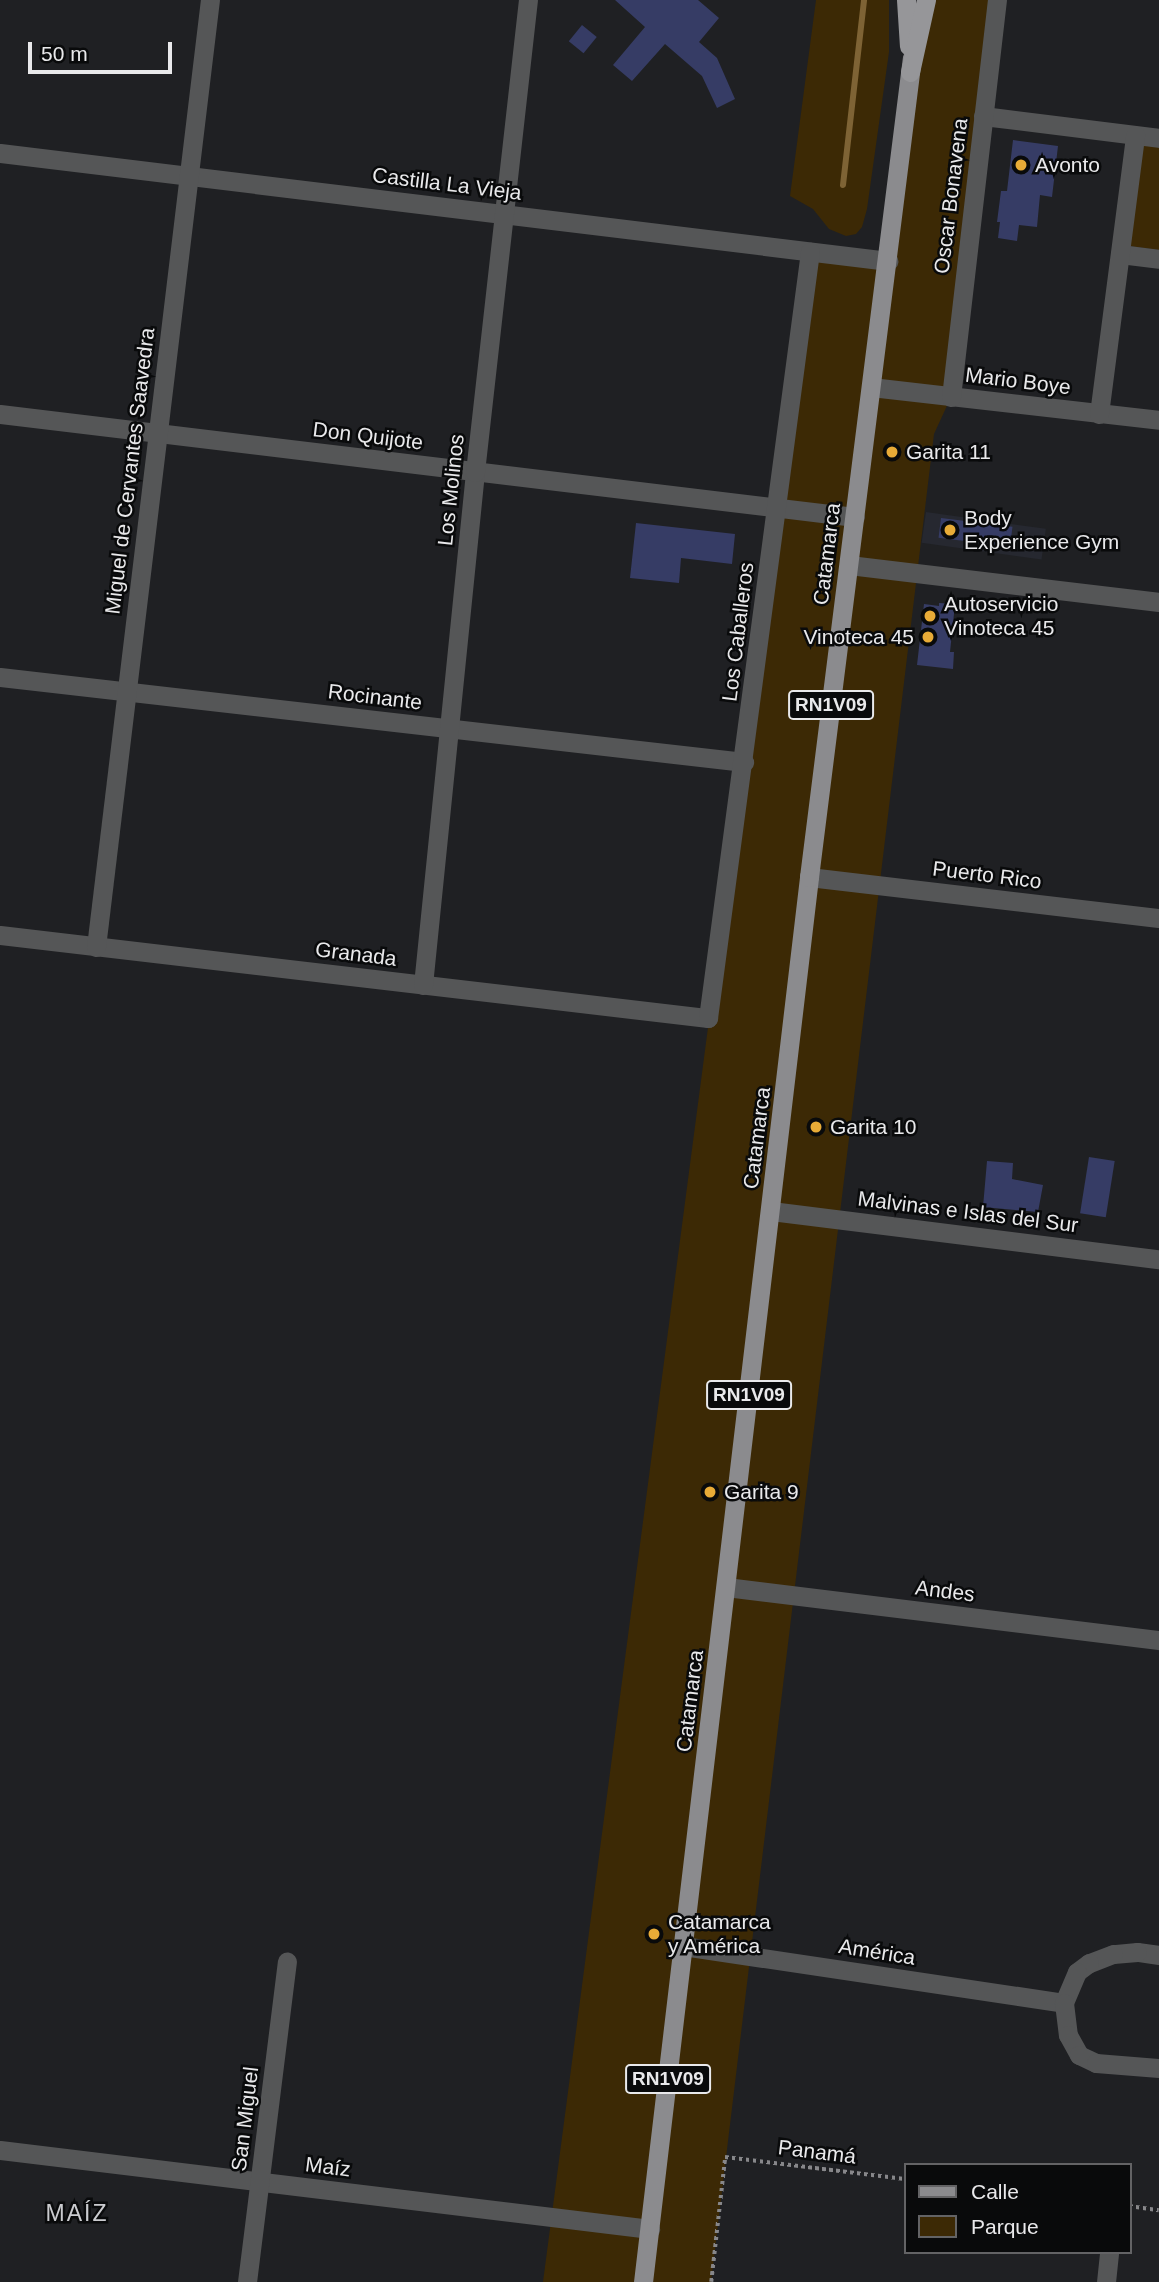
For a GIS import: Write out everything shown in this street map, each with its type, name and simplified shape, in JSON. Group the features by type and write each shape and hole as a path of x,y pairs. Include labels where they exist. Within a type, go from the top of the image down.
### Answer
{"highway":[{"path":"906,0 910,72"},
{"path":"910,72 926,0"}],"main road":[{"name":"Catamarca","path":"643,2282 809,877 919,0"}],"street":[{"name":"Miguel de Cervantes Saavedra","path":"96,947 210,0"},
{"name":"Los Molinos","path":"423,985 475,472 528,0"},
{"name":"Oscar Bonavena","path":"951,397 997,0"},
{"path":"983,116 1159,138"},
{"path":"1099,414 1135,135"},
{"name":"Castilla La Vieja","path":"0,153 888,261"},
{"name":"Los Caballeros","path":"708,1018 810,251"},
{"path":"1119,254 1159,259"},
{"name":"Mario Boye","path":"871,387 1159,420"},
{"name":"Don Quijote","path":"0,414 855,517"},
{"path":"849,565 1159,602"},
{"name":"Rocinante","path":"0,677 744,762"},
{"name":"Puerto Rico","path":"809,877 1159,918"},
{"name":"Granada","path":"0,935 708,1018"},
{"name":"Malvinas e Islas del Sur","path":"771,1211 1159,1259"},
{"name":"Andes","path":"726,1587 1159,1640"},
{"name":"América","path":"683,1946 1064,2004"},
{"path":"1159,1955 1137,1952 1113,1954 1088,1963 1077,1972 1064,2004 1068,2035 1079,2055 1096,2063 1159,2068"},
{"name":"San Miguel","path":"247,2282 287,1961"},
{"name":"Maíz","path":"0,2150 650,2229"},
{"path":"1106,2282 1109,2254"}],"path":[{"name":"Panamá","path":"711,2282 725,2157 904,2179"},
{"path":"1131,2206 1159,2210"}],"shaded area":[{"path":"926,512 1046,529 1042,560 922,543"}],"green space":[{"path":"816,0 889,0 889,52 867,209 862,227 856,234 846,236 829,229 813,209 790,196"},
{"path":"926,0 997,0 951,397 934,434 711,2282 543,2282 810,252 888,261"},
{"path":"1143,144 1159,147 1159,250 1129,246"}],"building":[{"path":"615,0 698,0 719,18 699,42 717,58 735,99 717,108 702,76 665,44 632,81 613,65 645,27"},
{"path":"582,25 597,37 584,53 569,41"},
{"path":"1013,140 1058,146 1052,197 1040,195 1037,227 1019,225 1017,241 998,238 1000,222 997,222 1001,191 1007,191"},
{"path":"941,518 1012,527 1010,547 939,538"},
{"path":"636,523 735,534 732,564 681,558 679,583 630,578"},
{"path":"939,603 955,604 950,652 954,652 953,669 917,665 924,604 939,606"},
{"path":"1089,1157 1115,1161 1106,1217 1080,1213"},
{"path":"987,1161 1013,1163 1012,1179 1043,1185 1038,1212 983,1207"}],"waterway":[{"path":"843,185 864,0"}],"place":[{"name":"Avonto","path":"1021,165"},
{"name":"Garita 11","path":"892,452"},
{"name":"Body Experience Gym","path":"950,530"},
{"name":"Autoservicio Vinoteca 45","path":"930,616"},
{"name":"Vinoteca 45","path":"928,637"},
{"name":"Garita 10","path":"816,1127"},
{"name":"Garita 9","path":"710,1492"},
{"name":"Catamarca y América","path":"654,1934"}],"district":[{"name":"MAÍZ","path":"77,2213"}]}
